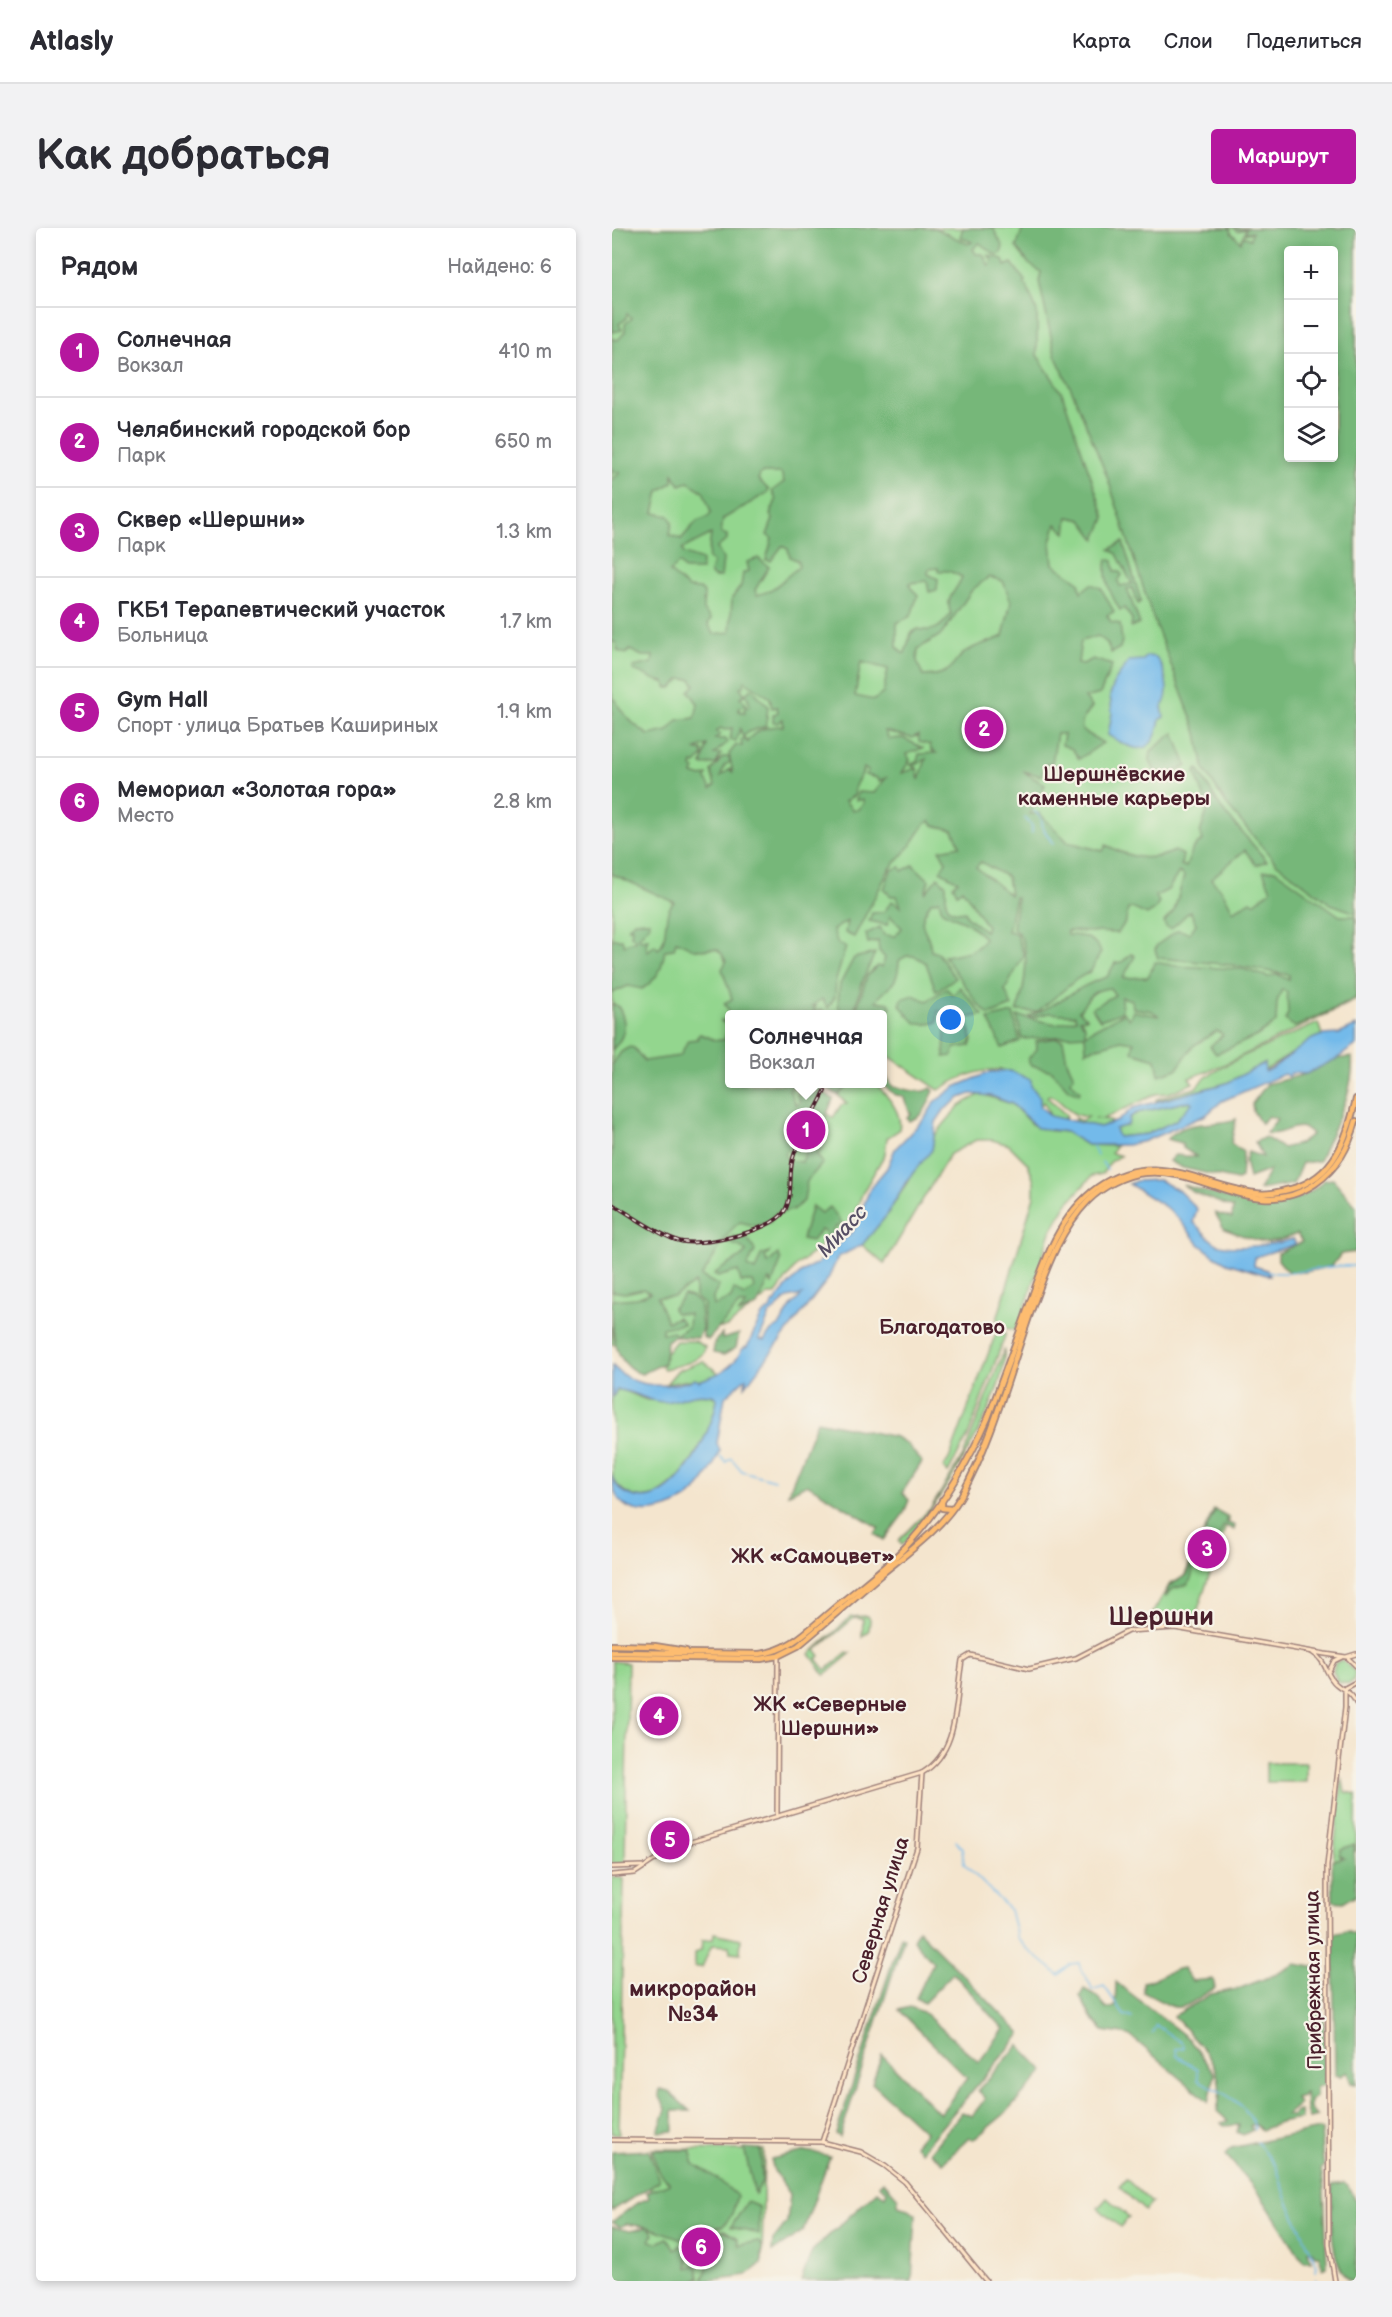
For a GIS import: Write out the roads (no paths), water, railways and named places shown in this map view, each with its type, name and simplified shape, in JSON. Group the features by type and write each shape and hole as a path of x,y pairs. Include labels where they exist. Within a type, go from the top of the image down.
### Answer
{"main road":[{"path":"612,1652 777,1654 796,1641 900,1552 956,1476 988,1418 1051,1248 1069,1217 1083,1200 1108,1181 1143,1169 1175,1171 1256,1193 1296,1188 1319,1175 1336,1157 1346,1136 1356,1099"},
{"path":"612,1657 761,1659 798,1646 910,1552 951,1509 965,1487 983,1449 1047,1269 1063,1235 1089,1200 1114,1183 1145,1173 1183,1178 1254,1197 1274,1198 1299,1192 1314,1184 1336,1166 1347,1147 1356,1120"},
{"path":"956,1476 965,1479 965,1487"},
{"path":"942,1497 942,1508 951,1509"},
{"path":"612,1645 655,1646 697,1654"}],"street":[{"path":"612,1875 630,1874 674,1847 922,1773 937,1761 950,1737 961,1666 966,1657 978,1656 1029,1669 1076,1658 1119,1634 1150,1628 1175,1629 1345,1657 1356,1666"},
{"path":"1312,1652 1323,1660 1335,1684 1344,1688 1356,1703"},
{"path":"777,1654 777,1816"},
{"path":"1329,1673 1334,1661 1356,1654"},
{"path":"1344,1688 1356,1682"},
{"name":"Прибрежная улица","path":"1335,2281 1332,2274 1329,2236 1327,1866 1345,1707 1344,1688"},
{"name":"Северная улица","path":"822,2142 917,1848 922,1773"},
{"path":"612,1867 646,1865"},
{"path":"612,2140 822,2142 861,2152 894,2172 986,2281"}],"water":[{"path":"1147,656 1156,657 1166,681 1167,695 1162,707 1164,717 1160,719 1152,741 1147,746 1134,748 1108,735 1112,713 1110,695 1115,681 1129,661 1143,660"},
{"name":"Миасс","path":"1356,1026 1356,1045 1336,1059 1306,1074 1291,1073 1289,1077 1284,1074 1222,1101 1206,1115 1145,1141 1127,1145 1087,1145 1066,1132 1037,1128 1012,1104 991,1096 971,1094 960,1098 944,1110 936,1122 932,1150 907,1180 887,1215 862,1245 838,1257 828,1279 750,1380 745,1386 746,1378 725,1397 717,1443 720,1451 710,1471 696,1490 686,1499 674,1505 649,1511 638,1511 619,1500 614,1489 612,1475 616,1484 624,1491 630,1495 646,1498 661,1493 675,1481 699,1448 708,1430 717,1399 715,1396 701,1394 663,1402 622,1390 617,1390 612,1398 612,1365 630,1379 651,1385 674,1384 695,1379 699,1381 730,1366 742,1349 747,1347 761,1317 788,1285 812,1265 817,1264 853,1231 871,1187 887,1168 895,1149 925,1118 935,1102 955,1087 990,1072 1011,1071 1031,1080 1031,1086 1040,1097 1040,1106 1050,1116 1100,1127 1118,1121 1133,1108 1227,1083 1264,1063 1265,1071 1271,1069 1312,1039 1322,1035 1339,1034","holes":["1190,1101 1192,1103 1175,1121 1147,1134 1118,1137 1115,1129 1128,1125 1130,1117 1137,1113","802,1295 792,1305 780,1325 771,1331 764,1341 759,1340 770,1314 788,1298"]},
{"path":"1159,1180 1178,1190 1197,1209 1193,1222 1220,1245 1240,1247 1293,1239 1296,1244 1255,1257 1254,1266 1267,1270 1270,1276 1227,1263 1199,1244 1178,1218 1164,1206 1129,1184 1136,1181"}],"waterway":[{"path":"1034,811 1041,817 1043,828 1053,844"},
{"path":"1025,818 1032,826 1032,833"},
{"path":"1093,1146 1097,1156"},
{"path":"1102,1162 1107,1170"},
{"path":"1267,1272 1289,1273 1334,1266 1356,1266"},
{"path":"719,1455 726,1462 731,1458 742,1471 774,1480"},
{"path":"956,1841 962,1849 964,1864 1010,1910 1017,1937 1028,1950 1059,1975 1070,1964 1079,1963 1092,1990 1104,1986 1124,2015 1132,2018"},
{"path":"1152,2033 1156,2025 1183,2044 1184,2048 1176,2049 1177,2056 1198,2069 1198,2080 1225,2094 1241,2106 1248,2113 1255,2130"},
{"path":"1257,2142 1276,2166 1287,2199 1317,2265 1316,2271"}],"railway":[{"path":"612,1204 660,1233 686,1242 716,1240 765,1226 777,1219 787,1206 793,1158 825,1091"}],"place":[{"name":"Челябинский городской бор","path":"984,729"},
{"name":"Солнечная","path":"806,1130"},
{"name":"Сквер «Шершни»","path":"1207,1549"},
{"name":"ГКБ1 Терапевтический участок","path":"659,1716"},
{"name":"Gym Hall","path":"670,1840"},
{"name":"Мемориал «Золотая гора»","path":"701,2247"}],"district":[{"name":"Шершнёвские каменные карьеры","path":"1114,786"},
{"name":"Благодатово","path":"942,1327"},
{"name":"ЖК «Самоцвет»","path":"813,1556"},
{"name":"Шершни","path":"1161,1616"},
{"name":"ЖК «Северные Шершни»","path":"830,1716"},
{"name":"микрорайон №34","path":"693,2000"}]}
